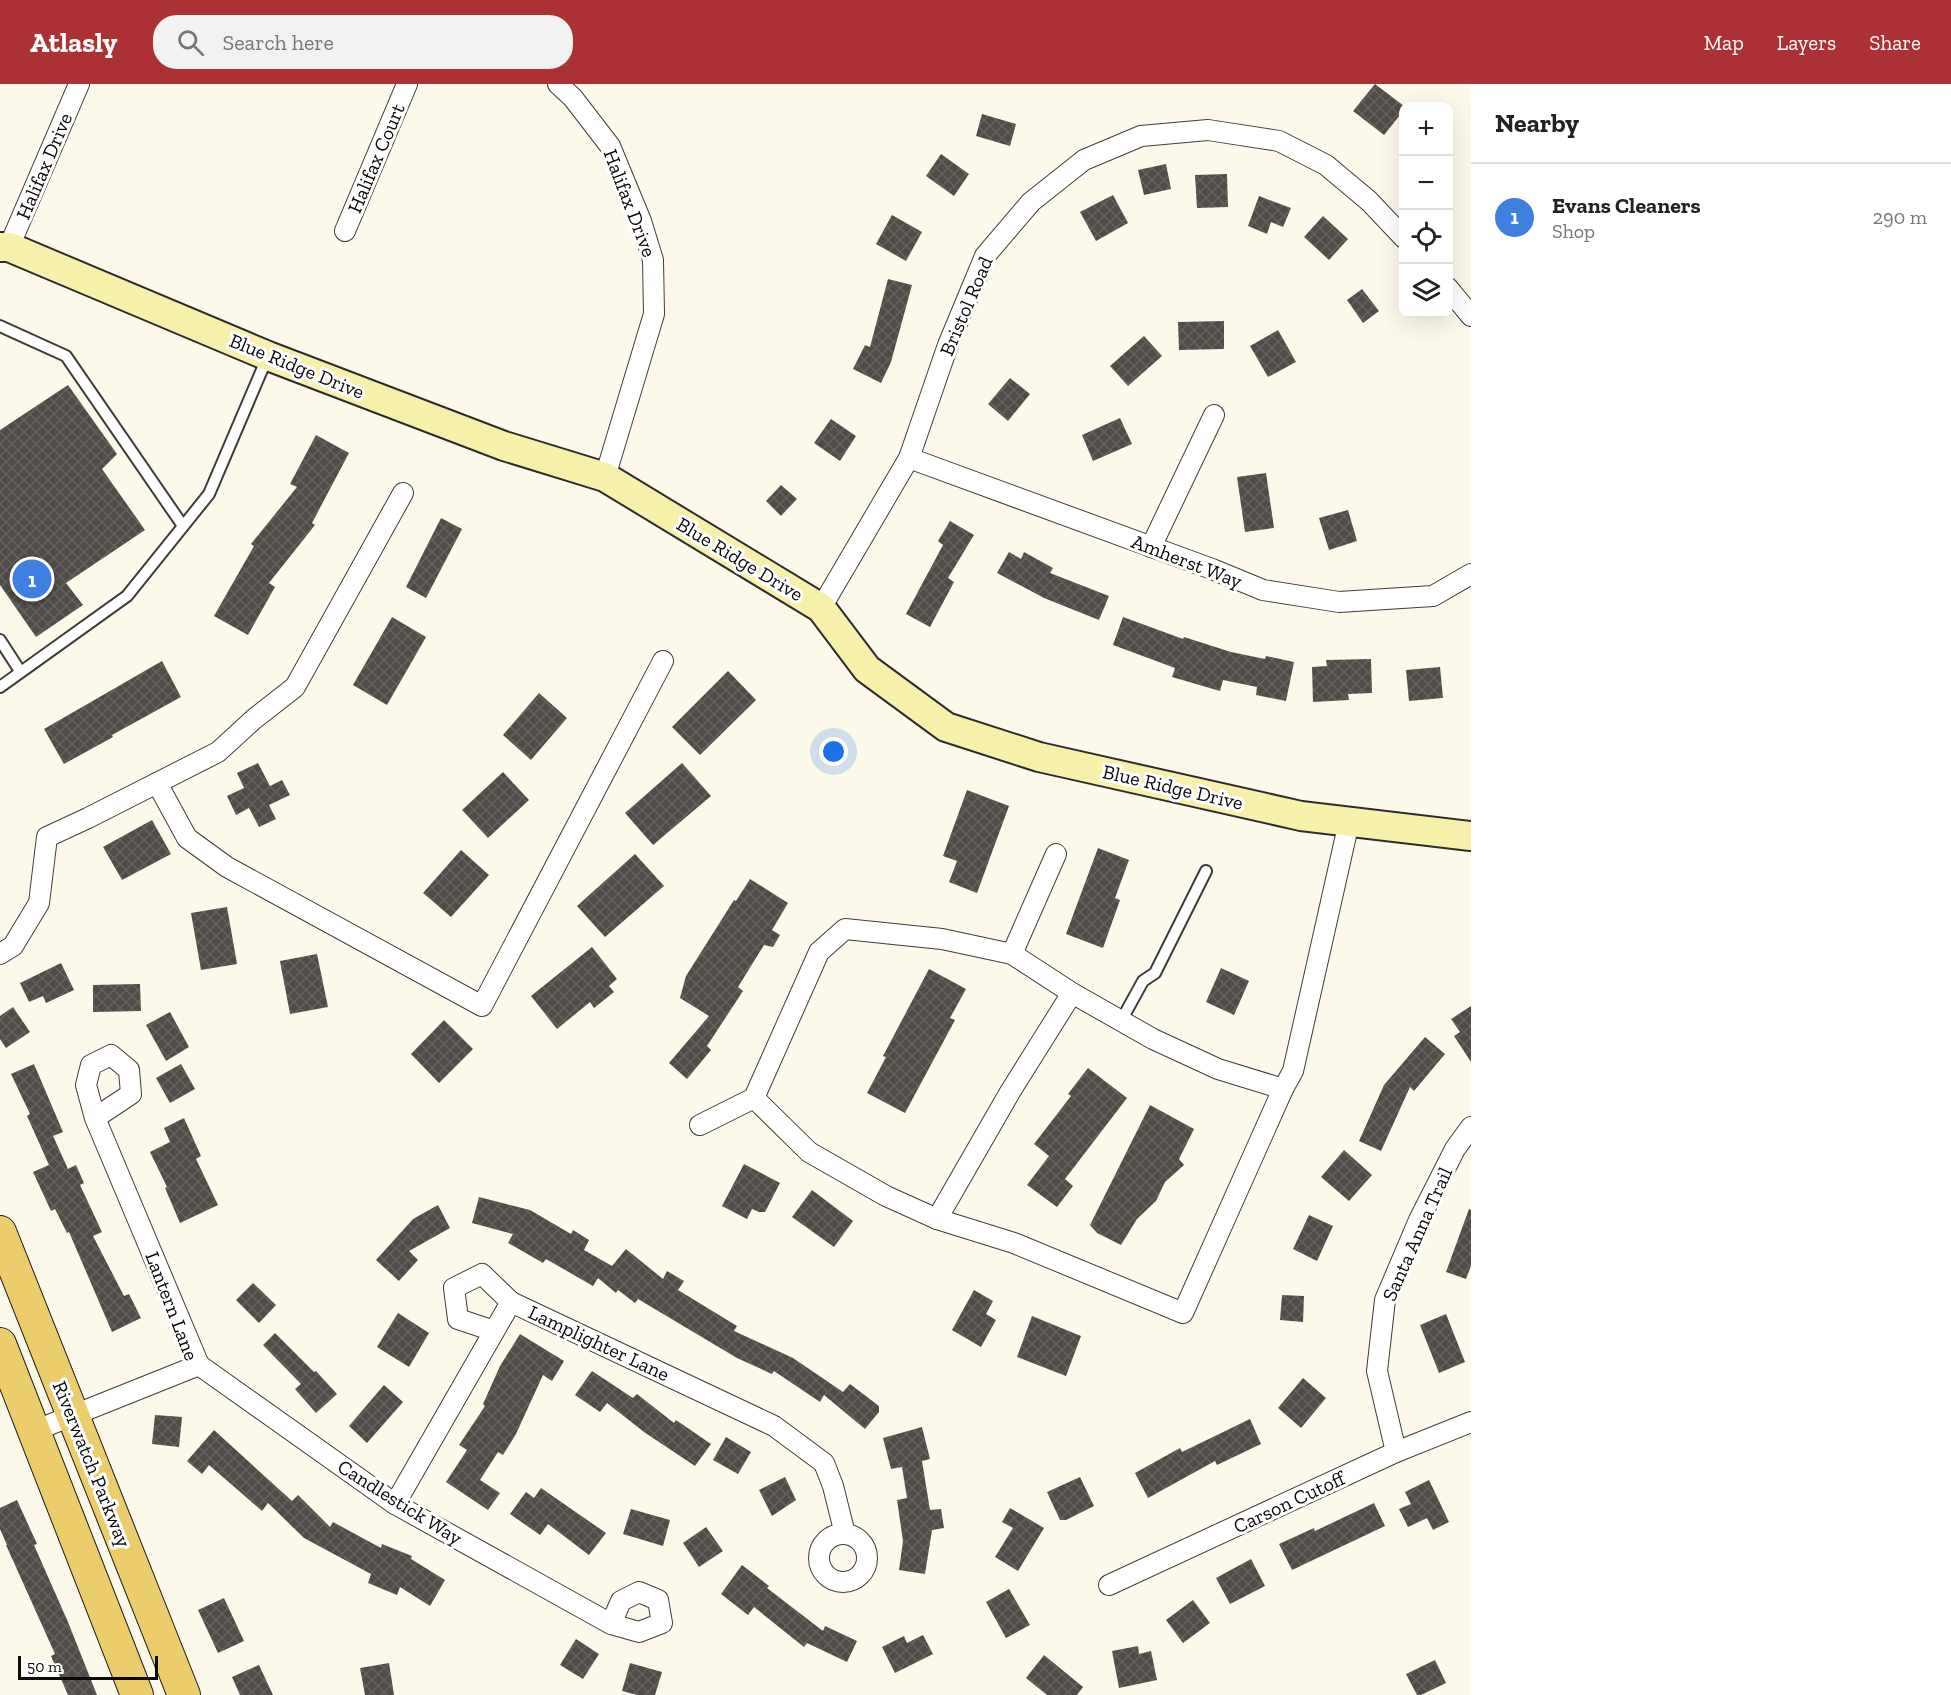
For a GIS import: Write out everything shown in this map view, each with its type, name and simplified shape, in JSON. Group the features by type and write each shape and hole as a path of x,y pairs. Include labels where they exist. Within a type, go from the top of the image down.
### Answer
{"main road":[{"name":"Riverwatch Parkway","path":"0,1232 184,1695"},
{"name":"Riverwatch Parkway","path":"0,1344 137,1695"}],"street":[{"name":"Halifax Drive","path":"4,247 79,84"},
{"name":"Halifax Court","path":"345,231 407,84"},
{"name":"Halifax Drive","path":"558,84 573,98 610,146 641,221 653,260 654,314 605,477"},
{"name":"Bristol Road","path":"821,608 909,458 948,345 985,256 1031,202 1084,160 1142,136 1208,130 1279,141 1326,165 1369,201 1399,233"},
{"name":"Blue Ridge Drive","path":"4,247 268,356 504,446 605,477 821,608 867,669 946,727 1039,757 1301,816 1471,836"},
{"path":"1453,293 1471,316"},
{"path":"1151,547 1214,415"},
{"name":"Amherst Way","path":"909,458 1212,569 1263,590 1339,602 1433,596 1471,574"},
{"path":"0,954 13,946 39,903 47,837 218,752 254,719 295,687 403,493"},
{"path":"157,783 187,838 227,867 482,1006 663,661"},
{"path":"754,1098 809,1152 886,1196 937,1219 1014,1243 1183,1313 1293,1071 1349,822"},
{"path":"1012,954 1056,854"},
{"path":"700,1125 754,1098 819,952 845,929 942,939 1012,954 1072,993 1153,1039 1218,1069 1283,1089"},
{"path":"937,1219 1010,1092 1072,993"},
{"name":"Lantern Lane","path":"34,1431 199,1365 95,1118"},
{"name":"Santa Anna Trail","path":"1396,1452 1377,1371 1385,1300 1419,1220 1455,1149 1471,1127"},
{"path":"494,1331 458,1319 454,1288 482,1274 511,1302"},
{"name":"Lamplighter Lane","path":"394,1504 511,1302 774,1426 824,1463 833,1486 845,1534"},
{"name":"Candlestick Way","path":"199,1365 394,1504 611,1624"},
{"name":"Carson Cutoff","path":"1109,1585 1396,1452 1471,1422"}],"lane":[{"path":"0,326 66,356 183,526"},
{"path":"0,687 127,596 209,494 268,356"},
{"path":"0,640 20,671"},
{"path":"1121,1021 1143,981 1155,973 1206,871"}],"building":[{"path":"1375,84 1399,102 1399,116 1384,135 1353,111"},
{"path":"982,114 1016,124 1010,146 976,136"},
{"path":"941,154 969,174 954,196 926,176"},
{"path":"1166,164 1171,189 1144,195 1138,170"},
{"path":"1227,174 1228,207 1197,208 1195,175"},
{"path":"1113,195 1128,223 1096,241 1080,212"},
{"path":"1259,196 1291,208 1283,227 1271,222 1267,234 1248,226"},
{"path":"892,215 922,232 906,261 876,244"},
{"path":"1323,216 1348,239 1329,260 1304,237"},
{"path":"888,279 912,285 891,362 881,383 853,369 865,345 870,347"},
{"path":"1362,289 1379,311 1363,323 1347,300"},
{"path":"1224,321 1224,349 1179,350 1178,322"},
{"path":"1278,330 1296,362 1268,377 1250,346"},
{"path":"1144,336 1162,356 1128,386 1110,366"},
{"path":"1010,378 1030,394 1008,421 988,404"},
{"path":"68,385 117,454 102,469 145,530 66,583 83,605 36,637 0,585 0,430"},
{"path":"1120,418 1132,444 1093,461 1082,435"},
{"path":"831,419 856,436 840,461 814,443"},
{"path":"316,435 349,453 312,523 315,525 269,583 275,587 248,635 214,616 254,546 251,544 297,487 290,484"},
{"path":"1266,473 1274,528 1245,532 1237,477"},
{"path":"781,485 797,499 781,516 766,501"},
{"path":"1348,510 1357,541 1329,550 1319,518"},
{"path":"441,518 462,529 426,598 406,587"},
{"path":"950,521 974,535 948,578 954,582 930,627 906,614 943,545 938,541"},
{"path":"1009,552 1021,559 1024,552 1053,568 1050,573 1109,596 1099,620 1044,598 997,573"},
{"path":"392,617 426,637 387,705 353,685"},
{"path":"1123,617 1183,639 1184,637 1231,652 1294,662 1286,701 1256,695 1257,687 1223,680 1220,691 1172,677 1175,668 1113,645"},
{"path":"1371,659 1372,693 1348,694 1349,700 1313,702 1312,667 1327,666 1326,660"},
{"path":"162,661 181,697 64,764 44,729"},
{"path":"1440,667 1443,698 1409,701 1406,670"},
{"path":"728,671 756,700 700,755 672,727"},
{"path":"539,693 567,718 531,760 503,735"},
{"path":"258,763 270,786 282,780 290,795 269,805 276,819 259,827 249,808 236,815 227,796 244,788 237,773"},
{"path":"682,763 711,796 653,845 625,813"},
{"path":"503,772 529,800 488,838 462,810"},
{"path":"967,790 1009,806 977,893 949,882 957,861 943,856"},
{"path":"152,820 171,854 122,880 103,847"},
{"path":"1098,848 1129,860 1115,898 1120,900 1103,948 1066,934"},
{"path":"461,850 489,875 451,917 423,893"},
{"path":"635,854 664,886 605,937 577,906"},
{"path":"750,879 788,903 772,930 780,935 773,947 764,945 738,987 743,991 707,1046 711,1050 687,1079 669,1063 709,1016 680,998 686,976"},
{"path":"227,907 237,964 201,970 191,913"},
{"path":"592,947 617,979 609,986 614,992 594,1008 590,1002 557,1029 531,996"},
{"path":"317,954 328,1007 290,1014 280,961"},
{"path":"61,963 74,990 46,1003 43,996 29,1002 20,983"},
{"path":"1221,968 1249,981 1234,1015 1206,1002"},
{"path":"929,969 966,989 950,1018 955,1020 905,1113 867,1093 886,1057 883,1056"},
{"path":"140,984 141,1011 93,1012 93,985"},
{"path":"1471,1006 1471,1062 1454,1036 1460,1032 1451,1019"},
{"path":"13,1007 30,1032 6,1048 0,1039 0,1016"},
{"path":"170,1012 189,1047 166,1061 146,1025"},
{"path":"444,1020 473,1049 439,1083 411,1054"},
{"path":"1425,1037 1445,1054 1414,1091 1410,1087 1381,1151 1359,1141 1384,1085"},
{"path":"34,1064 63,1132 53,1136 68,1169 76,1165 84,1183 80,1185 102,1232 93,1236 124,1296 129,1294 141,1318 112,1332 69,1232 67,1233 55,1209 51,1211 33,1172 49,1165 27,1116 30,1114 11,1074"},
{"path":"181,1064 195,1089 170,1103 156,1078"},
{"path":"1088,1068 1127,1098 1065,1179 1073,1186 1057,1207 1027,1185 1049,1156 1034,1144 1071,1096 1068,1094"},
{"path":"1150,1105 1194,1129 1179,1159 1184,1165 1165,1182 1156,1201 1137,1219 1121,1245 1097,1233 1090,1225"},
{"path":"184,1118 201,1156 196,1159 218,1205 180,1223 165,1188 167,1187 150,1152 170,1142 164,1128"},
{"path":"1344,1150 1372,1175 1349,1201 1321,1177"},
{"path":"744,1164 780,1183 765,1212 752,1209 747,1219 722,1206"},
{"path":"812,1190 853,1221 834,1247 792,1217"},
{"path":"479,1197 530,1210 571,1234 573,1230 589,1240 584,1250 612,1266 626,1249 663,1279 667,1271 684,1281 678,1290 737,1326 734,1331 793,1358 843,1392 850,1384 879,1406 879,1412 865,1429 824,1395 820,1402 774,1371 772,1374 737,1358 638,1299 635,1303 618,1290 616,1293 598,1278 593,1286 546,1259 543,1263 508,1243 513,1234 472,1223"},
{"path":"438,1205 450,1228 409,1251 418,1260 399,1281 376,1260 413,1219"},
{"path":"1469,1209 1471,1210 1471,1266 1466,1279 1446,1272"},
{"path":"1309,1215 1333,1226 1317,1261 1293,1249"},
{"path":"253,1283 276,1305 259,1323 236,1300"},
{"path":"974,1290 993,1301 986,1314 996,1320 981,1347 952,1330"},
{"path":"1282,1295 1304,1296 1303,1322 1280,1320"},
{"path":"398,1313 429,1333 409,1367 377,1347"},
{"path":"1446,1314 1465,1362 1439,1373 1420,1325"},
{"path":"1032,1316 1081,1336 1066,1376 1017,1357"},
{"path":"275,1333 337,1394 316,1413 295,1389 301,1384 263,1345"},
{"path":"520,1334 564,1361 552,1381 543,1375 516,1434 503,1455 498,1452 480,1480 500,1493 488,1510 446,1482 467,1450 459,1445 485,1406 483,1404 500,1366"},
{"path":"592,1371 633,1398 637,1394 674,1423 676,1420 711,1444 695,1466 644,1432 607,1403 600,1412 575,1395"},
{"path":"1303,1378 1326,1398 1301,1428 1278,1408"},
{"path":"384,1385 403,1402 367,1443 349,1426"},
{"path":"155,1415 182,1417 179,1447 152,1444"},
{"path":"1250,1419 1261,1444 1217,1465 1215,1461 1148,1498 1135,1473 1180,1448 1182,1452"},
{"path":"922,1427 930,1459 922,1461 930,1510 941,1509 944,1528 932,1530 925,1574 899,1570 903,1541 897,1500 907,1498 902,1467 891,1469 883,1438"},
{"path":"214,1430 292,1501 298,1495 330,1527 333,1522 381,1548 382,1544 412,1556 411,1559 445,1580 430,1606 400,1587 397,1595 368,1583 371,1574 304,1538 268,1503 262,1511 209,1465 202,1474 187,1461"},
{"path":"726,1437 751,1452 738,1474 713,1460"},
{"path":"785,1477 796,1500 772,1516 759,1490"},
{"path":"1080,1477 1094,1506 1066,1520 1060,1520 1047,1492"},
{"path":"1429,1480 1449,1522 1433,1530 1427,1518 1408,1527 1399,1509 1411,1504 1405,1492"},
{"path":"541,1488 606,1533 589,1555 548,1524 540,1535 510,1514 526,1492 534,1498"},
{"path":"17,1500 37,1544 34,1545 97,1695 68,1695 51,1656 55,1654 0,1529 0,1508"},
{"path":"1374,1503 1385,1526 1292,1570 1279,1544 1314,1528 1315,1531"},
{"path":"1010,1508 1044,1528 1018,1571 995,1557 1013,1528 1002,1522"},
{"path":"631,1509 670,1520 663,1546 623,1534"},
{"path":"706,1527 723,1551 699,1567 683,1543"},
{"path":"1251,1559 1265,1586 1230,1604 1216,1578"},
{"path":"742,1565 769,1586 767,1588 823,1631 825,1626 857,1641 847,1662 807,1643 804,1647 754,1607 748,1615 721,1594"},
{"path":"1009,1589 1030,1625 1006,1638 986,1602"},
{"path":"224,1598 244,1641 218,1653 198,1610"},
{"path":"1193,1600 1210,1623 1183,1643 1166,1620"},
{"path":"923,1635 933,1654 895,1673 882,1647 904,1636 907,1643"},
{"path":"576,1639 599,1654 583,1679 560,1665"},
{"path":"1138,1646 1139,1654 1151,1651 1157,1680 1119,1688 1112,1651"},
{"path":"1044,1655 1083,1687 1077,1695 1047,1695 1026,1678"},
{"path":"1435,1660 1446,1683 1417,1695 1406,1674"},
{"path":"389,1663 394,1695 365,1695 360,1668"},
{"path":"630,1663 662,1672 655,1695 637,1695 622,1691"},
{"path":"259,1665 273,1695 240,1695 232,1677"}],"place":[{"name":"Evans Cleaners","path":"32,579"}]}
